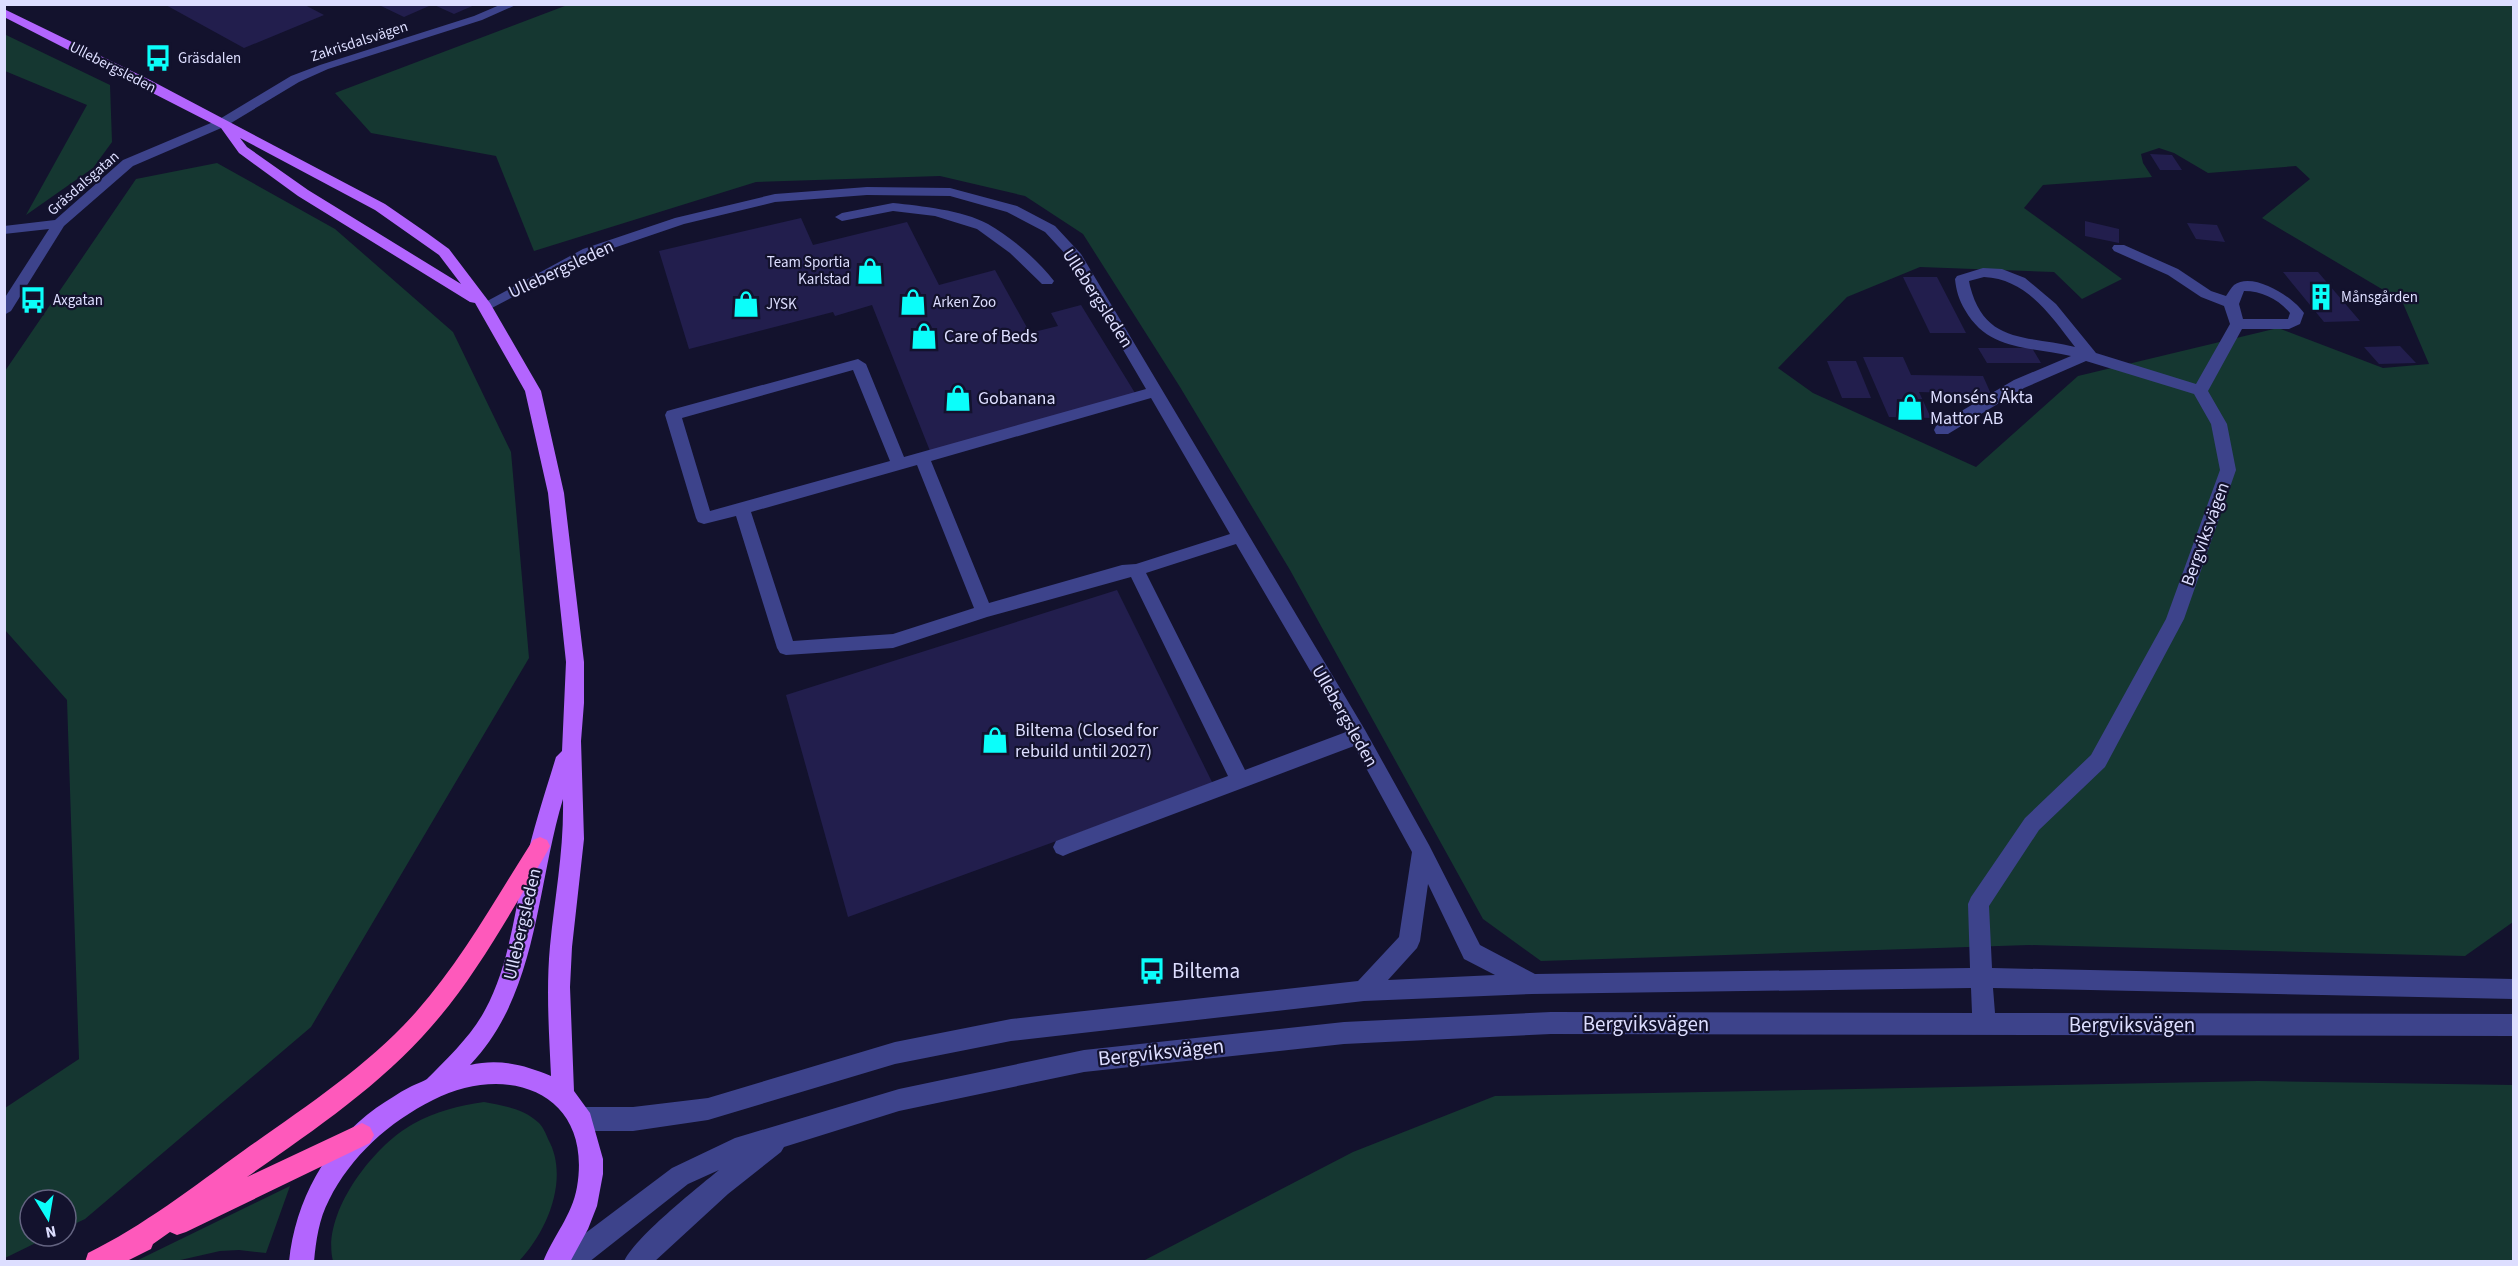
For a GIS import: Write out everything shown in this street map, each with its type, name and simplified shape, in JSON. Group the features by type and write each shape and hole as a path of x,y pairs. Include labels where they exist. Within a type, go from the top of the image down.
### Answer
{"highway":[{"path":"132,1244 330,1101 381,1060 423,1020 456,979 540,846"},
{"path":"97,1262 362,1135"}],"main road":[{"name":"Ullebergsleden","path":"4,12 222,123 380,207 422,236 444,252 485,306 533,391 556,492 575,662 575,703 571,741 574,839 561,947 559,987 563,1095"},
{"name":"Ullebergsleden","path":"222,123 243,150 303,193 485,306"},
{"name":"Ullebergsleden","path":"434,1086 471,1048 492,1020 506,989 518,954 540,846 571,741"},
{"path":"301,1262 302,1242 313,1204 334,1167 362,1135 397,1106 434,1086 471,1075 506,1073 537,1080 563,1095 582,1119 591,1156 588,1198 569,1243 555,1262"}],"street":[{"name":"Zakrisdalsvägen","path":"222,123 295,79 324,67 478,18 513,4"},
{"name":"Gräsdalsgatan","path":"4,311 59,224 128,163 222,123"},
{"name":"Ullebergsleden","path":"485,306 588,252 680,221 775,198 867,191 950,192 1012,209 1050,229 1076,257 1358,736 1422,851 1472,952 1532,984"},
{"path":"842,217 893,207 936,212 982,226 1015,250 1047,281"},
{"path":"982,226 1012,209"},
{"path":"4,230 59,224"},
{"path":"2119,248 2173,272 2206,294 2230,303"},
{"path":"2088,356 2036,291 2014,275 1976,272 1962,279 1962,285 1975,319 1987,329 2016,342 2060,347 2088,356 2200,391 2237,324 2230,303 2232,296 2240,287 2250,286 2272,292 2284,300 2296,313 2295,321 2289,324 2237,324"},
{"path":"1942,430 2019,384 2088,356"},
{"path":"899,464 858,363 673,415 704,518 742,509 1156,391"},
{"name":"Bergviksvägen","path":"1983,978 1978,904 2032,825 2098,761 2175,619 2228,470 2219,424 2200,391"},
{"path":"922,458 984,611"},
{"path":"742,509 786,648 893,641 984,611 1122,571 1136,570 1239,537"},
{"path":"1136,570 1240,781"},
{"path":"1063,847 1358,736"},
{"path":"1364,991 1409,941 1422,851"},
{"path":"1983,978 1984,1025"},
{"name":"Bergviksvägen","path":"582,1119 633,1119 708,1109 895,1053 1011,1030 1364,991 1532,984 1983,978 2514,989"},
{"name":"Bergviksvägen","path":"568,1262 681,1176 735,1150 899,1100 1084,1061 1344,1032 1551,1023 2514,1025"},
{"name":"Bergviksvägen","path":"636,1262 687,1212 734,1172 790,1133"}],"green space":[{"path":"570,4 2513,5 2513,922 2465,956 2029,945 1541,961 1483,919 1290,570 1180,387 1083,234 1025,196 940,176 756,182 534,251 496,156 371,133 335,93","holes":["2159,148 2174,153 2208,173 2296,166 2310,179 2262,218 2402,301 2429,364 2383,368 2278,328 2078,376 1976,467 1813,393 1778,368 1847,297 1920,267 2054,272 2082,299 2122,279 2024,208 2043,185 2152,177 2143,163 2141,154"]},
{"path":"4,34 110,85 112,142 93,168 26,215 87,105 5,71"},
{"path":"217,163 335,229 453,332 511,452 529,658 311,1027 85,1219 78,1222 78,1188 18,1188 18,1248 25,1248 5,1258 5,1108 79,1059 67,700 5,630 5,371 136,179"},
{"path":"2258,1081 2513,1085 2513,1261 1143,1261 1353,1152 1495,1096"},
{"path":"484,1102 513,1108 533,1118 543,1129 554,1154 557,1170 552,1204 538,1235 519,1261 333,1261 331,1243 342,1203 367,1165 382,1148 398,1134 422,1119 465,1105"},
{"path":"290,1186 266,1253 239,1250 220,1251 176,1261 136,1261"}],"building":[{"path":"164,4 303,4 324,15 244,48"},
{"path":"432,4 477,4 454,14"},
{"path":"379,5 426,5 429,6 404,17"},
{"path":"2150,154 2172,155 2182,170 2160,170"},
{"path":"801,218 813,245 907,222 939,285 995,270 1030,333 1058,326 1051,313 1081,305 1135,393 930,451 872,305 835,316 833,312 689,349 659,251"},
{"path":"2085,221 2119,229 2119,243 2085,236"},
{"path":"2187,223 2217,225 2225,242 2196,239"},
{"name":"Månsgården","path":"2283,272 2318,272 2360,321 2324,322"},
{"path":"1903,277 1937,277 1966,333 1930,333"},
{"path":"2400,346 2416,363 2379,364 2364,347"},
{"path":"1978,348 2032,348 2041,363 1987,363"},
{"path":"1863,357 1903,357 1911,375 1983,376 1991,394 1919,392 1931,418 1889,417"},
{"path":"1827,361 1856,361 1871,398 1842,398"},
{"name":"Biltema (Closed for rebuild until 2027)","path":"1117,590 1213,784 848,917 786,695"}],"place":[{"name":"Gräsdalen","path":"158,58"},
{"name":"Team Sportia Karlstad","path":"870,271"},
{"name":"Månsgården","path":"2321,297"},
{"name":"Axgatan","path":"33,300"},
{"name":"Arken Zoo","path":"913,302"},
{"name":"JYSK","path":"746,304"},
{"name":"Care of Beds","path":"924,336"},
{"name":"Gobanana","path":"958,398"},
{"name":"Monséns Äkta Mattor AB","path":"1910,407"},
{"name":"Biltema (Closed for rebuild until 2027)","path":"995,740"},
{"name":"Biltema","path":"1152,971"}]}
